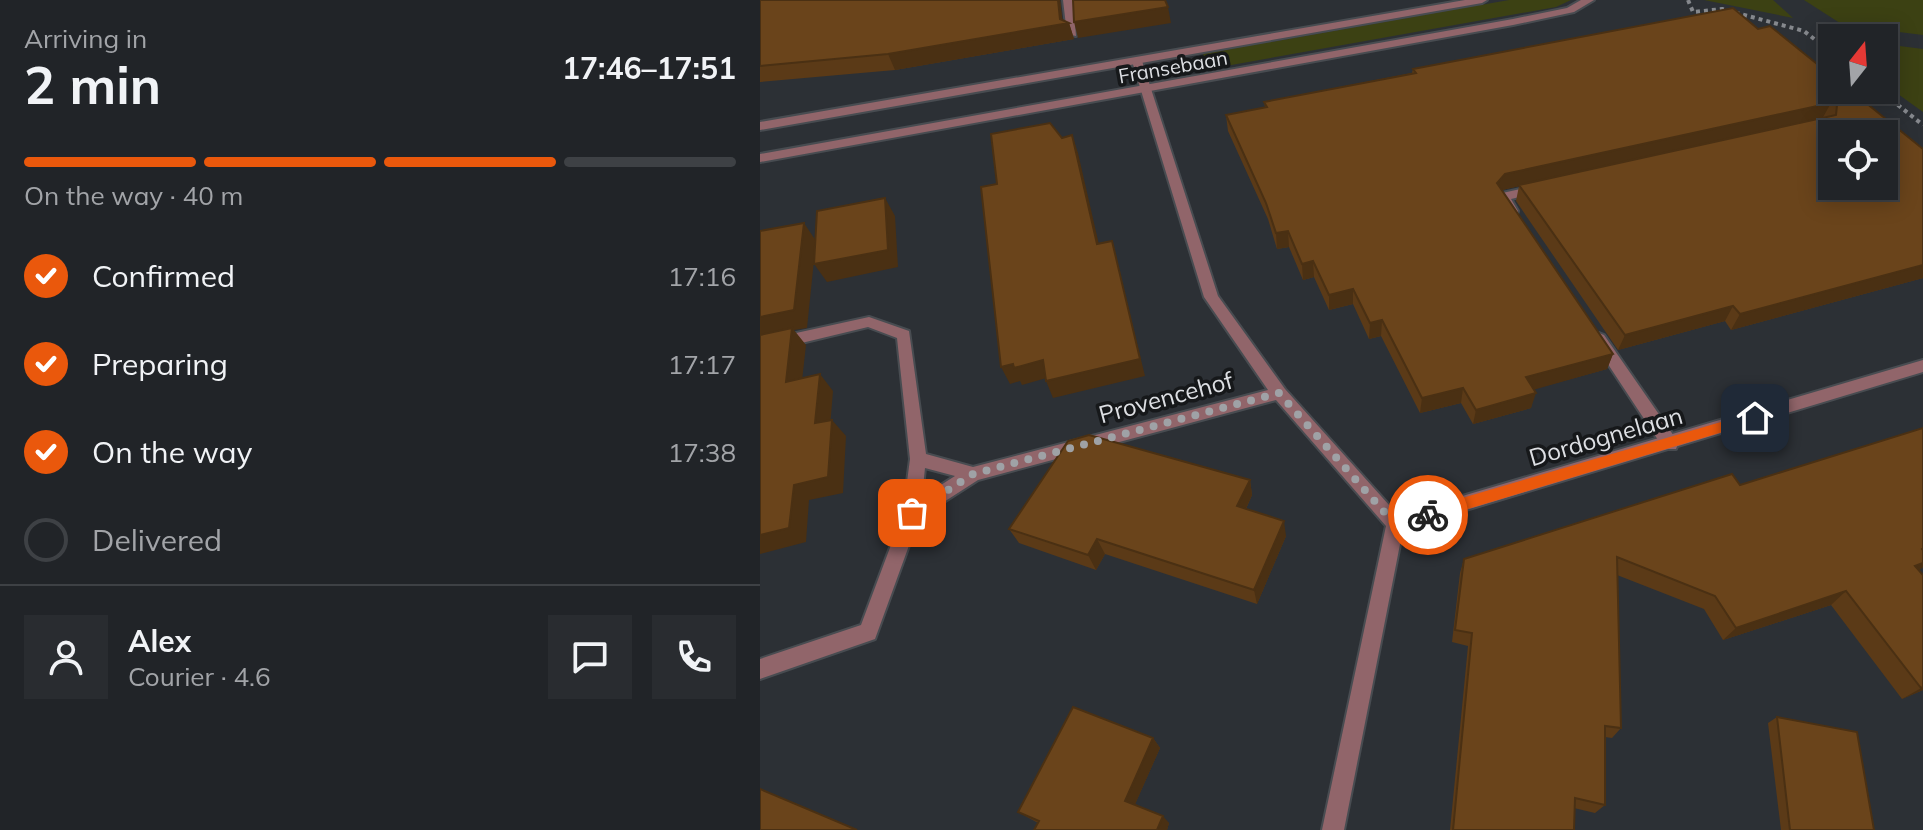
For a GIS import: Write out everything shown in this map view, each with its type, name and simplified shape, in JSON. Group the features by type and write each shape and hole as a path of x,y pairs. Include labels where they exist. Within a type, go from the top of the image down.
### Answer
{"street":[{"path":"1068,0 1072,34"},
{"name":"Fransebaan","path":"760,126 1482,0"},
{"name":"Fransebaan","path":"760,158 1513,22 1570,10 1589,0"},
{"path":"1137,61 1211,297 1279,393 1395,524 1333,830"},
{"path":"1520,223 1503,197 1548,187"},
{"path":"760,347 869,322 904,335 918,459 912,513 868,632 760,669"},
{"path":"1591,327 1670,444"},
{"name":"Dordognelaan","path":"1395,524 1923,366"},
{"name":"Provencehof","path":"912,513 973,474 1279,393"},
{"path":"918,459 973,474"}],"path":[{"path":"1688,0 1693,12 1722,9 1804,31 1818,42"},
{"path":"1897,104 1923,125"}],"green space":[{"path":"1509,0 1571,0 1556,7 1209,69 1203,54"},
{"path":"1704,0 1773,0 1793,18"},
{"path":"1804,0 1923,0 1923,35 1898,32 1898,24 1841,24"},
{"path":"1898,46 1923,49 1923,112 1898,94"}],"building":[{"path":"760,0 1058,0 1060,19 1069,23 888,54 760,66"},
{"path":"1073,0 1165,0 1168,7 1074,22"},
{"path":"1733,8 1758,29 1770,26 1818,65 1818,104 1826,104 1505,174 1497,183 1613,354 1526,377 1536,393 1476,410 1463,388 1422,398 1382,320 1370,323 1353,289 1329,295 1313,261 1302,264 1288,231 1276,233 1266,203 1226,115 1267,107 1264,102 1416,73 1413,69"},
{"path":"1834,104 1867,104 1887,120 1818,120 1818,200 1898,200 1898,129 1923,149 1923,265 1740,314 1733,306 1625,335 1519,185 1836,115 1837,105"},
{"path":"1050,123 1062,138 1072,135 1097,244 1112,241 1140,359 1046,381 1043,360 1014,368 1013,364 1001,367 981,187 997,184 991,134"},
{"path":"885,198 888,250 814,264 817,211"},
{"path":"804,223 794,310 760,317 760,231"},
{"path":"792,328 786,382 820,374 815,423 832,420 828,477 794,485 789,528 760,535 760,335"},
{"path":"1923,428 1923,563 1915,566 1923,575 1923,687 1846,591 1736,628 1715,596 1617,557 1621,728 1605,726 1605,805 1575,798 1574,830 1453,830 1472,633 1455,630 1464,559 1732,474 1740,485"},
{"path":"1089,435 1250,480 1237,506 1284,521 1254,590 1097,539 1088,555 1009,529 1068,441"},
{"path":"1073,707 1153,738 1125,801 1163,816 1157,830 1034,830 1039,821 1018,812"},
{"path":"1777,717 1857,732 1874,830 1790,830"},
{"path":"760,789 857,830 760,830"}],"way so far":[{"path":"912,513 973,474 1279,393 1395,524 1428,515"}],"route":[{"path":"1428,515 1755,418"}]}
